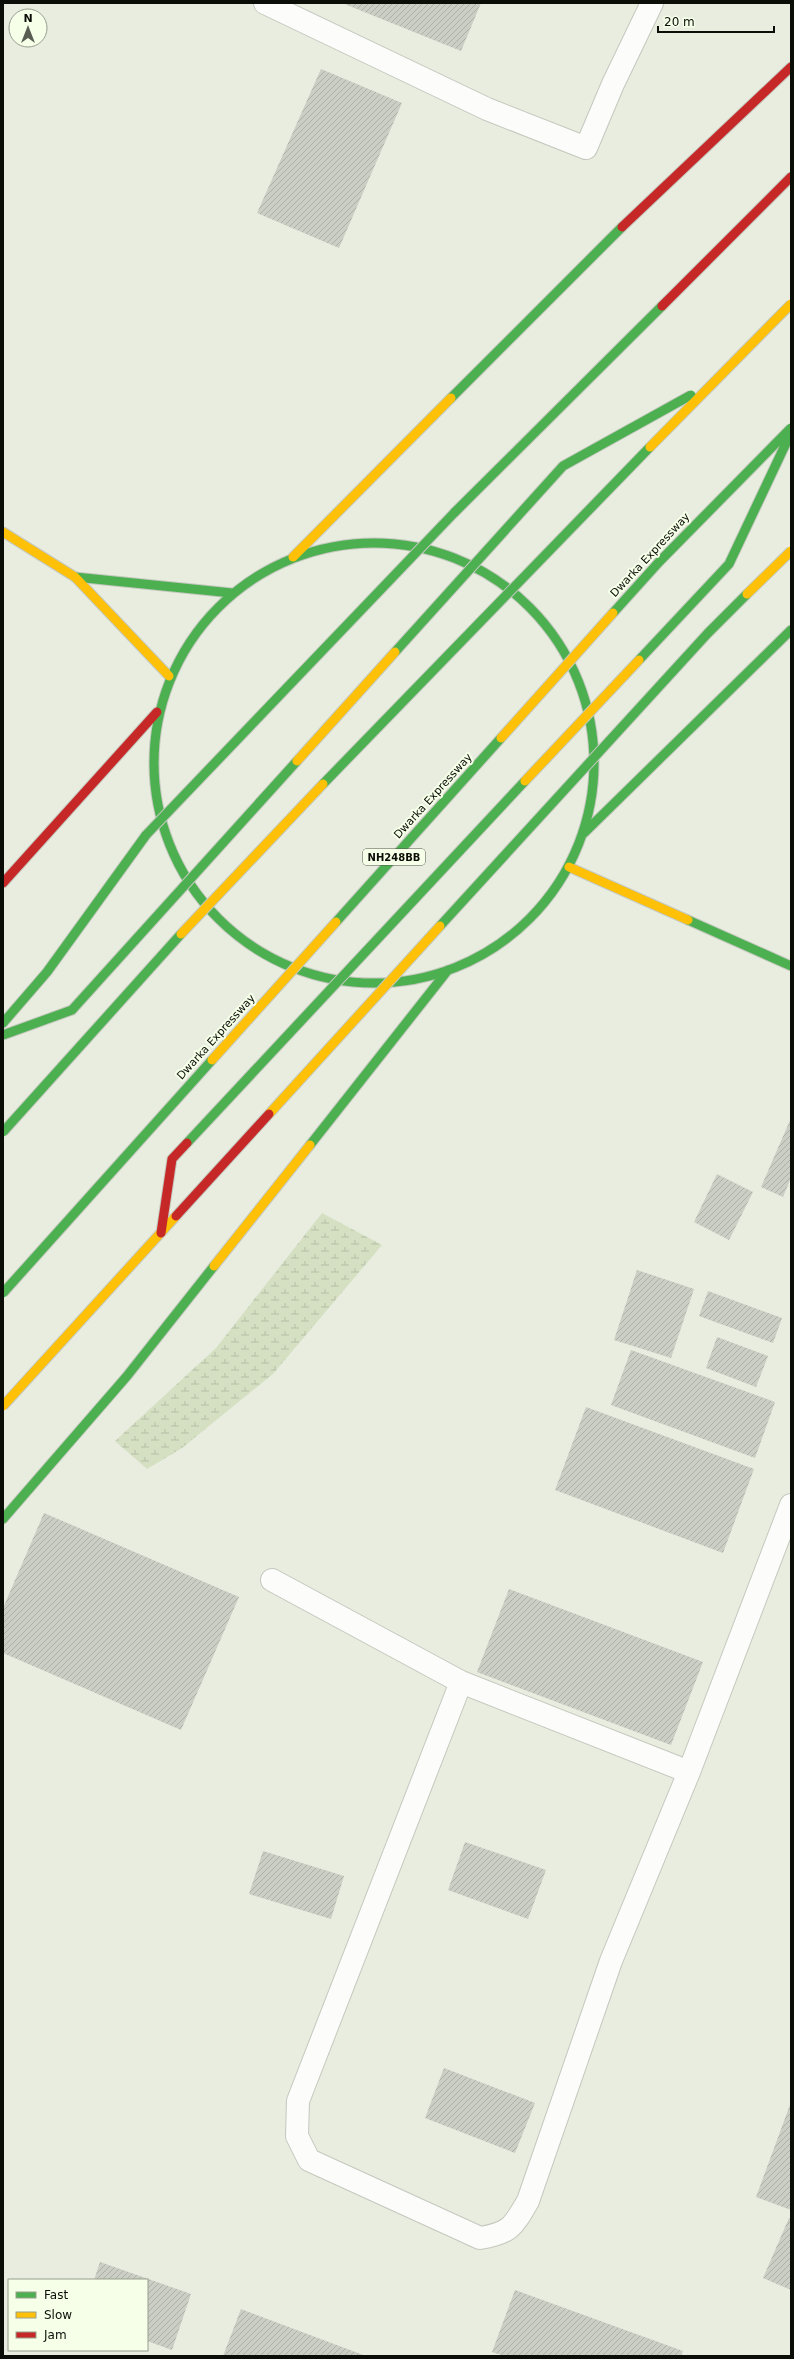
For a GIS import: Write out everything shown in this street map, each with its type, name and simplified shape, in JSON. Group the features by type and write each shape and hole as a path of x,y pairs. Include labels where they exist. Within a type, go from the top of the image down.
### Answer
{"main road":[{"path":"293,557 363,542 434,550 499,580 551,629 585,692 596,762 584,833 569,867 547,901 518,930 485,954 448,970 382,983 314,975 253,948 202,903 168,844 152,779 157,712 169,676 196,630 232,593 293,557 612,236 791,67"},
{"path":"3,1023 47,972 146,835 454,513 791,177"},
{"path":"3,1132 222,888 791,304"},
{"path":"3,1035 72,1010 564,466 713,383"},
{"name":"Dwarka Expressway","path":"3,1293 659,562 791,428"},
{"path":"161,1233 172,1159 729,564 791,433"},
{"path":"3,532 75,577 169,676"},
{"path":"3,1406 708,633 791,551"},
{"path":"75,577 232,593"},
{"path":"584,833 791,630"},
{"path":"3,882 157,712"},
{"path":"569,867 791,966"},
{"path":"3,1519 127,1376 448,970"}],"street":[{"path":"266,3 486,109 586,148 613,84 652,3"},
{"path":"461,1682 298,2101 297,2136 309,2160 480,2238 497,2235 514,2225 528,2201 611,1961 689,1772 791,1505"},
{"path":"272,1580 461,1682 689,1772"}],"green space":[{"path":"322,1213 382,1245 273,1374 182,1448 147,1469 115,1441 216,1348"}],"building":[{"path":"342,3 481,3 461,51"},
{"path":"321,69 402,103 339,248 257,213"},
{"path":"791,1118 791,1178 783,1197 761,1187"},
{"path":"717,1174 753,1192 729,1240 694,1222"},
{"path":"637,1270 694,1289 671,1358 614,1340"},
{"path":"708,1291 782,1318 773,1343 699,1316"},
{"path":"717,1337 768,1356 756,1387 706,1368"},
{"path":"631,1350 775,1402 755,1458 611,1405"},
{"path":"586,1407 754,1469 723,1553 555,1490"},
{"path":"44,1513 239,1597 181,1730 3,1653 3,1608"},
{"path":"509,1589 703,1662 671,1745 477,1672"},
{"path":"465,1842 546,1870 528,1919 448,1890"},
{"path":"263,1851 344,1876 331,1919 249,1894"},
{"path":"444,2068 535,2103 515,2153 425,2118"},
{"path":"791,2102 791,2210 756,2197"},
{"path":"789,2218 791,2218 791,2290 763,2278"},
{"path":"100,2262 191,2294 172,2350 148,2341 148,2279 94,2279"},
{"path":"515,2290 683,2351 681,2356 504,2356 492,2352"},
{"path":"241,2309 366,2356 223,2356"}],"traffic: fast":[{"path":"451,398 622,227"},
{"path":"454,513 662,306"},
{"path":"395,652 563,466 691,395"},
{"path":"613,613 659,562 791,428"},
{"path":"639,660 729,564 788,439"},
{"path":"323,784 650,447"},
{"path":"146,835 454,513"},
{"path":"374,543 417,547 438,552 458,560 478,569 496,580 530,607 557,641 568,659 577,679 585,699 590,720 594,763 590,806 585,827 577,847 568,867 557,885 530,919 496,946 478,957 458,966 438,974 417,979 374,983 331,979 310,974 290,966 270,957 252,946 218,919 191,885 180,867 171,847 163,827 158,806 154,763 158,720 163,699 171,679 180,659 191,641 218,607 252,580 270,569 290,560 310,552 331,547 374,543"},
{"path":"75,577 232,593"},
{"path":"440,926 708,633 747,594"},
{"path":"584,833 791,630"},
{"path":"336,922 501,738"},
{"path":"3,1035 72,1010 297,761"},
{"path":"187,1143 525,781"},
{"path":"3,1023 47,972 146,835"},
{"path":"688,920 791,966"},
{"path":"3,1132 181,934"},
{"path":"310,1145 448,970"},
{"path":"3,1293 212,1060"},
{"path":"3,1519 127,1376 214,1266"}],"traffic: slow":[{"path":"650,447 791,304"},
{"path":"293,557 451,398"},
{"path":"3,532 75,577 169,676"},
{"path":"747,594 791,551"},
{"path":"501,738 613,613"},
{"path":"297,761 395,652"},
{"path":"525,781 639,660"},
{"path":"181,934 323,784"},
{"path":"569,867 688,920"},
{"path":"212,1060 336,922"},
{"path":"269,1114 440,926"},
{"path":"214,1266 310,1145"},
{"path":"3,1406 176,1216"}],"traffic: jam":[{"path":"622,227 791,67"},
{"path":"662,306 791,177"},
{"path":"3,883 157,712"},
{"path":"176,1216 269,1114"},
{"path":"161,1233 172,1159 187,1143"}]}
